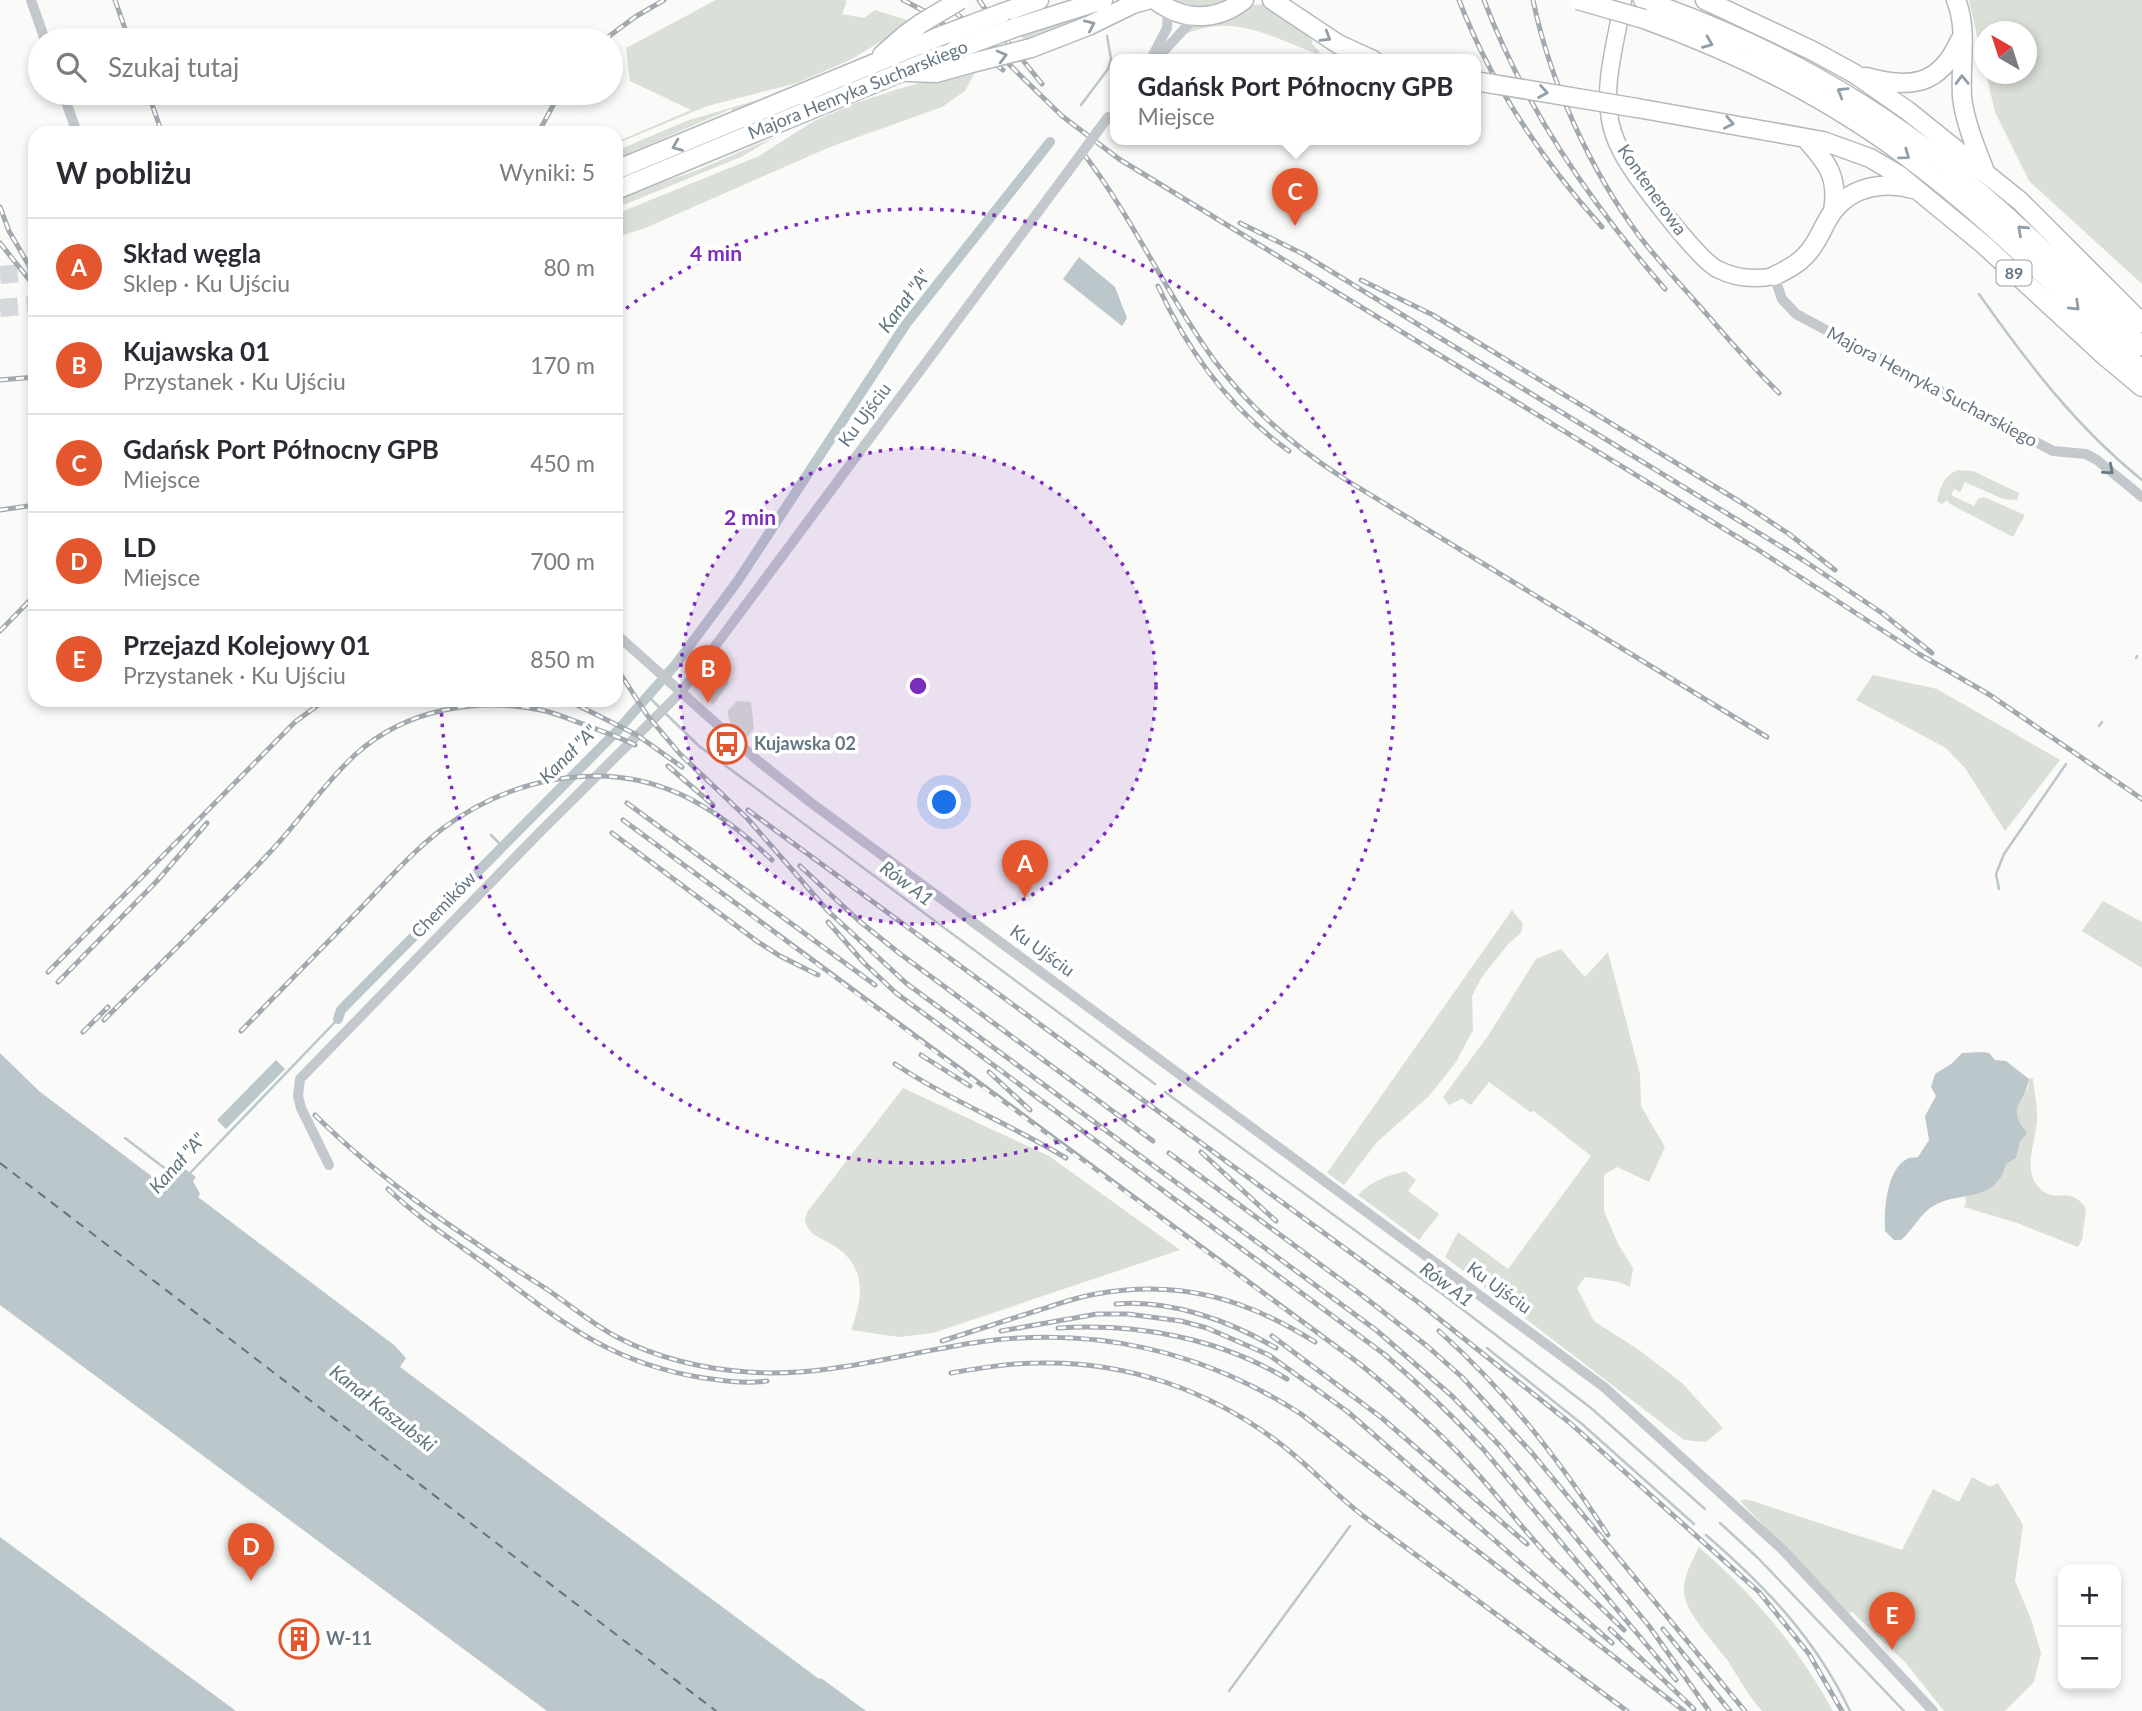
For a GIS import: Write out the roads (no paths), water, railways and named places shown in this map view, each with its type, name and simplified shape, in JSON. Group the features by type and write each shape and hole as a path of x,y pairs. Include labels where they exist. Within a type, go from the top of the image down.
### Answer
{"highway":[{"path":"871,65 906,34 960,0"},
{"name":"Majora Henryka Sucharskiego","path":"623,167 938,37 1040,0"},
{"name":"Majora Henryka Sucharskiego","path":"623,187 1014,27 1103,0"},
{"path":"901,72 936,73 1031,48 1147,0"},
{"path":"1162,5 1195,17 1219,13 1244,0"},
{"path":"1272,0 1338,44 1360,54"},
{"path":"1578,0 1645,7 1724,31 1803,69 1842,92 1914,140 2004,214 2142,346"},
{"path":"1705,0 1772,29 1855,74 1984,169 2021,201 2142,323"},
{"path":"1956,0 1961,15 1962,96 1966,118 1984,169"},
{"path":"1645,7 1719,48 1786,80 1893,147 1989,224 2142,370"},
{"path":"1855,74 1892,84 1926,79 1946,64 1961,36"},
{"name":"89","path":"1481,82 1823,141 1870,159 1899,175 1983,244 2142,387"},
{"path":"1805,138 1832,173 1836,187 1833,211"},
{"path":"1774,276 1806,255 1819,239 1833,211 1845,199 1874,186 1899,185 1919,191"}],"main road":[{"name":"Kontenerowa","path":"1623,0 1608,100 1611,125 1620,151 1706,261 1741,277 1774,276"}],"street":[{"path":"31,0 41,28"},
{"path":"1154,54 1167,28 1162,5"},
{"path":"1160,54 1195,17"},
{"path":"67,105 75,126"},
{"name":"Ku Ujściu","path":"1110,114 681,692 757,760 810,802 1604,1387 1783,1550 1933,1711"},
{"name":"Majora Henryka Sucharskiego","path":"1774,276 1782,299 1796,314 2053,451 2086,454 2142,497"},
{"path":"623,640 681,692"},
{"name":"Chemików","path":"329,1165 301,1108 298,1096 300,1079 539,833 681,692"}],"water":[{"path":"1079,257 1115,287 1127,318 1122,326 1063,279"},
{"name":"Kanał Kaszubski","path":"0,1053 39,1091 166,1187 173,1178 165,1172 170,1166 173,1169 181,1166 196,1177 193,1181 200,1194 198,1197 394,1345 406,1358 400,1367 819,1679 866,1711 547,1711 0,1305"},
{"path":"1962,1053 1989,1053 1995,1060 2006,1061 2029,1079 2017,1111 2017,1117 2027,1133 2020,1142 2016,1158 2006,1164 1994,1185 1977,1194 1935,1205 1925,1212 1901,1240 1894,1240 1885,1231 1888,1192 1900,1164 1908,1158 1918,1157 1929,1140 1925,1116 1936,1096 1931,1087 1935,1074"},
{"path":"276,1060 285,1069 226,1129 217,1120"},
{"path":"0,1537 236,1711 0,1711"}],"waterway":[{"name":"Kanał \"A\"","path":"1107,36 1110,54"},
{"name":"Kanał \"A\"","path":"1081,105 1110,62"},
{"name":"Kanał \"A\"","path":"338,1019 341,1010 617,731 676,664 737,582 906,324 1050,142"},
{"path":"1979,294 2015,344 2074,416 2142,480"},
{"name":"Rów A1","path":"649,697 659,707"},
{"name":"Rów A1","path":"664,712 699,746 1155,1084"},
{"path":"2099,726 2102,722"},
{"path":"1999,889 1996,874 2004,854 2066,764"},
{"path":"491,835 503,847"},
{"name":"Kanał \"A\"","path":"190,1173 338,1019"},
{"name":"Rów A1","path":"1165,1092 1441,1293 1591,1408 1705,1509"},
{"path":"125,1138 167,1170"},
{"path":"1487,1348 1582,1424 1694,1524"},
{"name":"Rów A1","path":"1720,1523 1758,1558 1904,1711"},
{"path":"1229,1691 1350,1526"},
{"path":"1706,1535 1749,1574 1787,1615 1821,1660 1850,1711"}],"tunnel":[{"path":"0,275 28,273"},
{"path":"0,308 28,306"}],"railway":[{"path":"115,0 125,28"},
{"path":"620,28 664,0"},
{"path":"903,0 930,14 1003,70"},
{"path":"943,0 1062,116 1119,159 1757,549 1919,654 1990,695 2142,799"},
{"path":"979,0 1042,84"},
{"path":"1459,0 1487,62 1520,120 1559,175 1602,227"},
{"path":"1484,0 1519,78 1562,152 1611,222 1665,289"},
{"path":"1533,0 1550,62 1574,124 1622,211 1663,265 1779,393"},
{"path":"152,105 160,126"},
{"path":"542,126 553,105"},
{"path":"1083,153 1118,203 1180,309 1214,360 1257,410 1289,439 1343,478 1767,737"},
{"path":"0,207 9,231 28,264"},
{"path":"1240,223 1303,254 1803,560 1882,613 1932,653"},
{"path":"0,243 28,278"},
{"path":"1361,280 1433,315 1742,503 1789,534 1835,570"},
{"path":"1158,286 1183,334 1212,377 1247,416 1289,451"},
{"path":"0,380 28,378"},
{"path":"0,510 28,506"},
{"path":"0,631 28,602"},
{"path":"623,678 647,715 680,754 747,818 828,911 906,983 1376,1330 1452,1396 1500,1446 1649,1626 1709,1711"},
{"path":"48,972 295,722 315,707"},
{"path":"104,1020 252,872 356,754 397,726 443,710 462,707"},
{"path":"523,707 558,715 635,745"},
{"path":"581,707 637,735 682,767"},
{"path":"668,766 713,805"},
{"path":"241,1031 431,838 469,811 527,786 589,776 652,784 707,808 741,832 772,860"},
{"path":"627,803 875,985"},
{"path":"748,810 1418,1302 1570,1423 1759,1592 1809,1654 1842,1711"},
{"path":"623,820 1360,1364 1454,1449 1550,1558"},
{"path":"58,982 157,881 207,823"},
{"path":"612,833 758,942 818,975"},
{"path":"800,866 858,920 899,953 1153,1141"},
{"path":"828,922 864,963 896,993 1384,1354 1410,1377 1483,1449 1676,1680"},
{"path":"83,1032 108,1007"},
{"path":"921,1055 970,1086"},
{"path":"895,1064 1066,1158"},
{"path":"989,1072 1030,1110"},
{"path":"315,1115 396,1186 485,1250 617,1337 648,1351 681,1361 714,1368 777,1373 836,1368 979,1342 1064,1338 1106,1341 1146,1348 1226,1374 1301,1414 1684,1711"},
{"path":"1201,1152 1276,1221"},
{"path":"1169,1153 1363,1296 1462,1377 1532,1453 1745,1711"},
{"path":"388,1189 423,1219 562,1321 612,1350 640,1362 704,1378 743,1382 767,1381"},
{"path":"942,1341 1082,1297 1126,1290 1155,1289 1183,1291 1237,1304 1263,1314 1315,1342"},
{"path":"1116,1304 1157,1305 1199,1314 1239,1329 1276,1348"},
{"path":"1001,1331 1097,1314 1128,1314 1181,1321 1207,1328 1269,1355 1348,1412 1612,1643"},
{"path":"1058,1328 1118,1328 1177,1336 1234,1353 1287,1379"},
{"path":"1439,1331 1487,1378 1530,1427 1608,1535"},
{"path":"1272,1336 1382,1418 1527,1544"},
{"path":"951,1373 1029,1363 1104,1367 1165,1382 1224,1407 1278,1442 1366,1518 1627,1711"},
{"path":"1544,1552 1624,1630"},
{"path":"1610,1629 1694,1709"},
{"path":"1663,1629 1730,1711"}],"place":[{"name":"Gdańsk Port Północny GPB","path":"1295,226"},
{"name":"Kujawska 01","path":"708,703"},
{"name":"Kujawska 02","path":"727,744"},
{"name":"Skład węgla","path":"1025,898"},
{"name":"LD","path":"251,1581"},
{"name":"W-11","path":"299,1639"},
{"name":"Przejazd Kolejowy 01","path":"1892,1650"}]}
